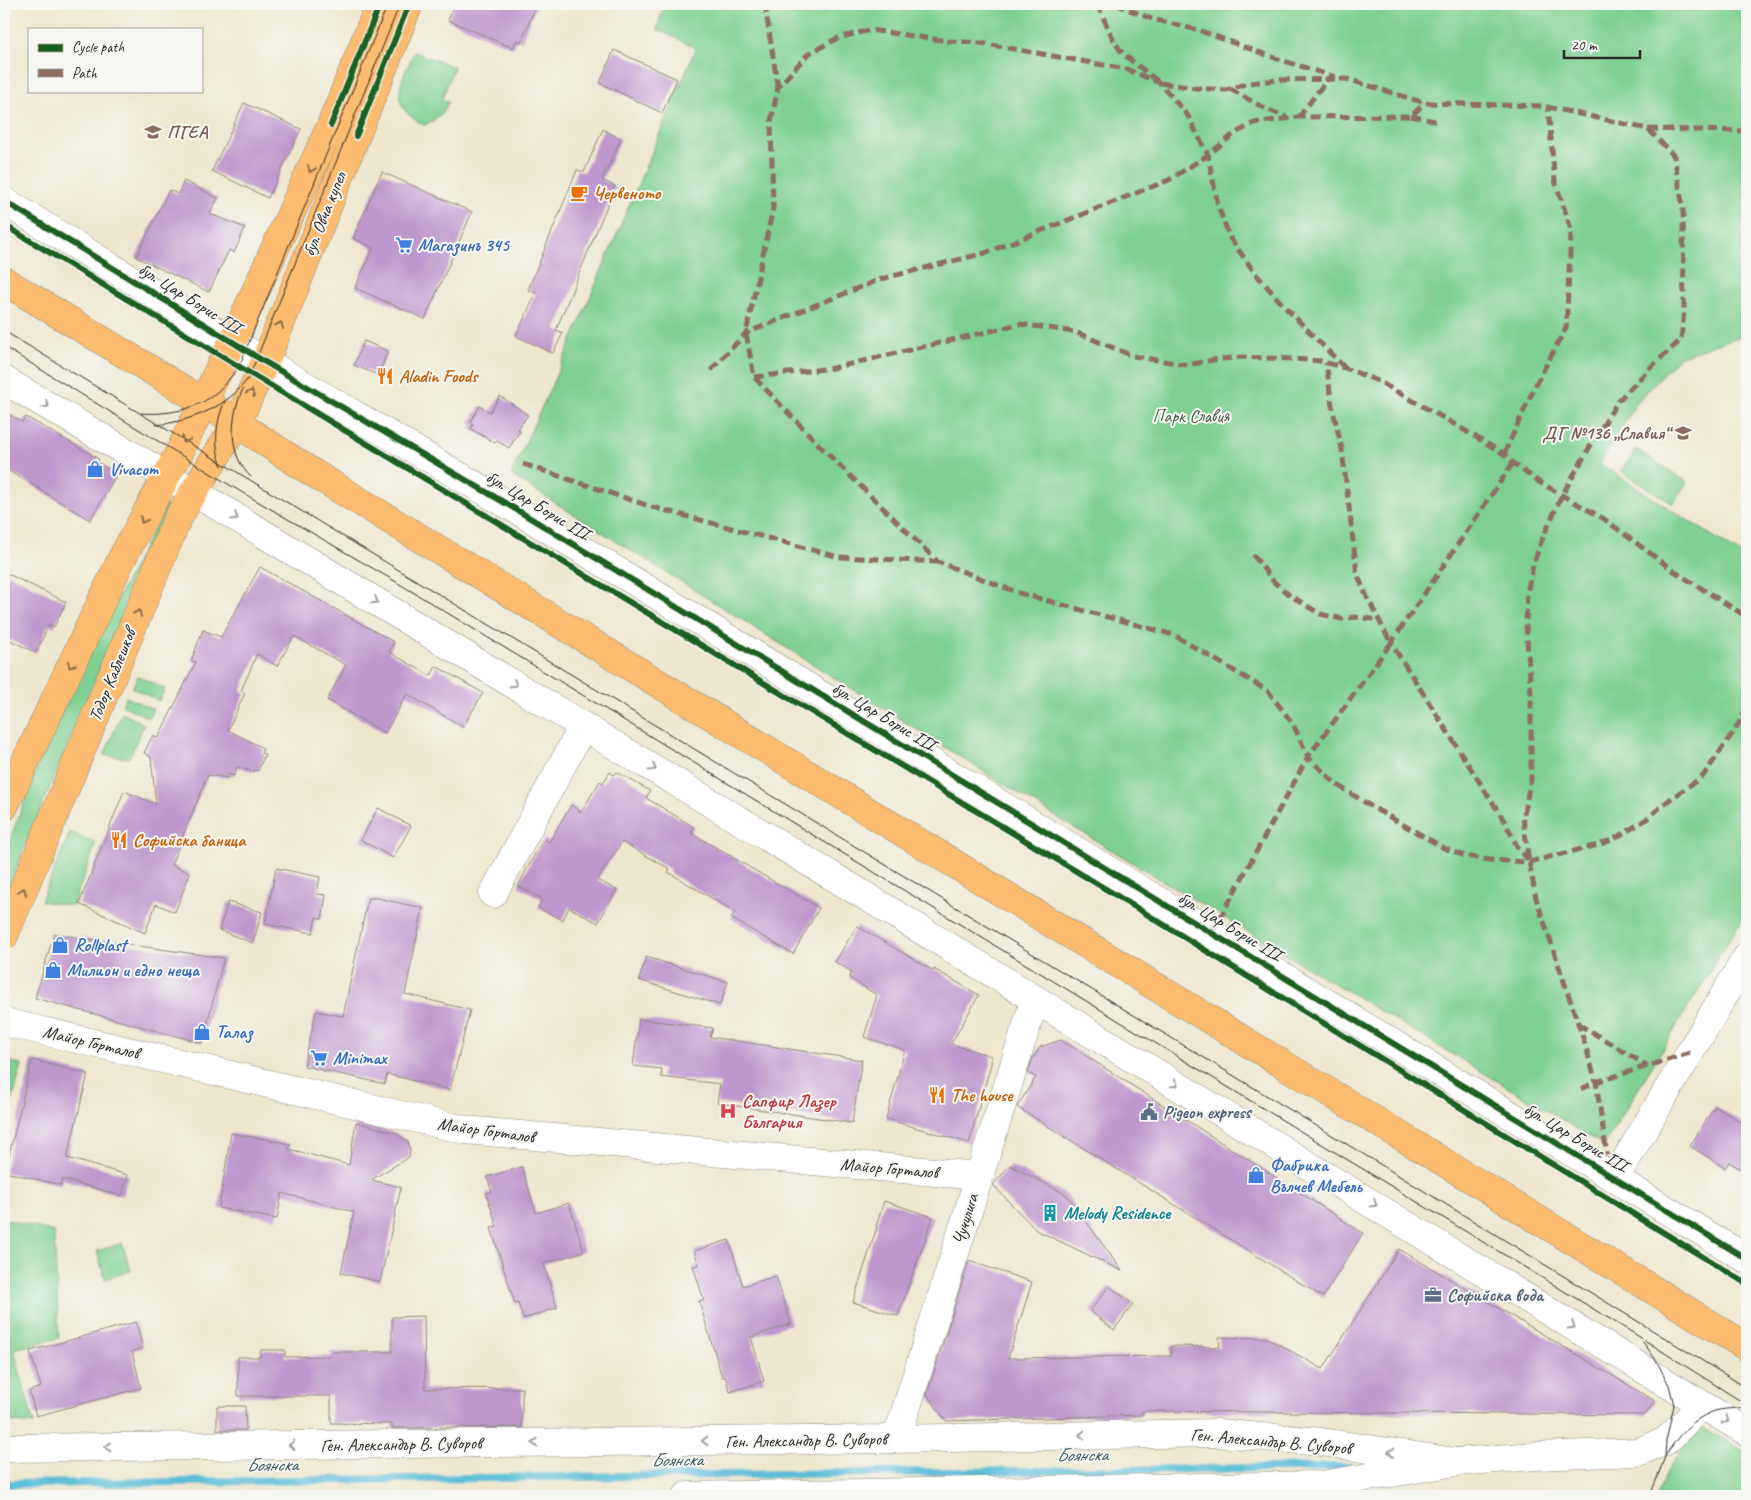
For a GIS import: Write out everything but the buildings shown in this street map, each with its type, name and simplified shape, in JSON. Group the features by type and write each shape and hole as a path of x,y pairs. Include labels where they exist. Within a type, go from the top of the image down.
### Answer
{"main road":[{"name":"бул. Овча купел","path":"204,402 331,125 380,4"},
{"name":"бул. Овча купел","path":"237,423 265,362 409,4"},
{"path":"4,281 204,402 313,473 1747,1347"},
{"path":"4,808 122,558 204,402"},
{"name":"Тодор Каблешков","path":"4,936 177,520 237,423"}],"street":[{"name":"бул. Цар Борис III","path":"4,201 265,362 512,506 1747,1259"},
{"path":"4,380 194,492 1035,998 1701,1406 1747,1432"},
{"path":"494,894 583,726"},
{"path":"1614,1178 1747,957"},
{"name":"Чучулига","path":"894,1439 901,1425 1035,998"},
{"name":"Майор Горталов","path":"4,1022 465,1130 979,1176"},
{"name":"Ген. Александър В. Суворов","path":"686,1496 1322,1485 1456,1462 1536,1456 1638,1452 1666,1441 1701,1406"},
{"name":"Ген. Александър В. Суворов","path":"4,1448 894,1439 1217,1433 1322,1442 1456,1462"}],"green space":[{"name":"Парк Славия","path":"664,4 1747,4 1747,334 1679,357 1637,402 1600,464 1747,558 1747,911 1604,1145 1058,818 511,475 569,347 696,48 657,29"},
{"path":"414,52 454,67 442,99 448,102 444,110 439,116 424,125 404,109 400,101 401,84"},
{"path":"1636,449 1687,482 1673,504 1621,471"},
{"path":"166,505 167,507 4,897 4,855 48,739"},
{"path":"138,676 165,689 159,701 132,688"},
{"path":"126,697 153,709 149,718 122,705"},
{"path":"122,713 144,724 129,758 104,755"},
{"path":"70,832 96,843 73,906 41,901"},
{"path":"4,1060 22,1065 12,1102 4,1100"},
{"path":"4,1219 54,1232 59,1338 14,1349 34,1424 4,1421"},
{"path":"122,1243 131,1271 105,1279 97,1251"},
{"path":"1702,1429 1713,1433 1747,1453 1747,1496 1657,1496 1664,1477 1675,1460 1687,1443"}],"waterway":[{"name":"Боянска","path":"4,1484 1350,1467"}],"tram line":[{"path":"141,413 171,412 200,403 217,392 238,369 388,4"},
{"path":"156,425 183,420 208,411 231,397 249,377 400,4"},
{"path":"4,331 1747,1388"},
{"path":"4,347 238,490 393,580 1638,1336 1747,1405"},
{"path":"243,389 233,423 234,447 243,468 251,477"},
{"path":"222,466 217,450 217,433 219,416 225,401"},
{"path":"1643,1342 1656,1360 1669,1385 1674,1405 1666,1441 1665,1457 1650,1496"},
{"path":"1666,1455 1685,1430 1704,1415 1720,1410 1747,1407"}],"marked path":[{"path":"769,4 766,13 778,87"},
{"path":"1097,4 1114,41 1123,54 1160,83 1226,90 1249,83 1278,80 1347,79 1425,103 1543,106 1648,129 1674,156 1683,208 1684,310 1681,340 1618,401 1592,443 1562,495 1541,542 1533,565 1527,593 1526,625 1531,694 1531,779 1523,818 1529,862 1536,898 1596,1082 1607,1155"},
{"path":"1115,4 1152,19 1198,30 1335,77"},
{"path":"1345,368 1283,305 1255,273 1230,238 1218,206 1208,155 1188,116 1160,83 1126,69 980,43 948,41 870,30 838,38 808,54 778,87 771,122 773,208 746,333 754,377 824,450 938,562 1019,593 1174,635 1268,691 1293,724 1308,757 1336,784 1444,848 1465,856 1489,860 1529,862 1598,845 1614,839 1647,819 1665,803 1703,776 1735,730 1747,708"},
{"path":"1299,117 1329,77"},
{"path":"1230,89 1266,109 1286,117"},
{"path":"711,370 746,333 881,279 985,253 1169,180 1208,155 1234,134 1254,123 1299,117 1411,116 1425,103"},
{"path":"1504,454 1537,382 1566,328 1571,235 1570,226 1555,181 1548,107"},
{"path":"1411,116 1439,122"},
{"path":"1648,129 1747,131"},
{"path":"754,377 833,368 1020,324 1075,332 1133,356 1188,365 1240,357 1320,361 1345,368 1378,381 1456,425 1504,454 1539,482 1604,519 1674,571 1747,617"},
{"path":"1211,932 1308,757 1391,643 1357,574 1342,449 1332,406 1326,363"},
{"path":"1513,463 1391,643 1505,822 1518,848 1529,861"},
{"path":"523,464 652,507 839,557 938,562"},
{"path":"1253,555 1274,582 1288,594 1320,614 1342,619 1356,617 1379,620"},
{"path":"1578,1024 1648,1066"},
{"path":"1581,1089 1596,1082 1690,1053"}],"cycle path":[{"path":"331,125 380,4"},
{"path":"356,136 409,4"},
{"path":"4,201 265,362 517,510 1747,1259"},
{"path":"4,225 1109,891 1747,1284"}],"place":[{"name":"ПГЕА","path":"153,132"},
{"name":"Червеното","path":"579,193"},
{"name":"Магазинъ 345","path":"404,245"},
{"name":"Aladin Foods","path":"385,376"},
{"name":"ДГ №136 „Славия“","path":"1683,433"},
{"name":"Vivacom","path":"95,469"},
{"name":"Софийска баница","path":"119,840"},
{"name":"Rollplast","path":"60,945"},
{"name":"Милион и едно неща","path":"53,970"},
{"name":"Талаз","path":"202,1032"},
{"name":"Minimax","path":"319,1058"},
{"name":"The house","path":"937,1095"},
{"name":"Сапфир Лазер България","path":"728,1111"},
{"name":"Pigeon express","path":"1149,1112"},
{"name":"Фабрика Вълчев Мебель","path":"1256,1175"},
{"name":"Melody Residence","path":"1050,1213"},
{"name":"Софийска вода","path":"1433,1295"}]}
